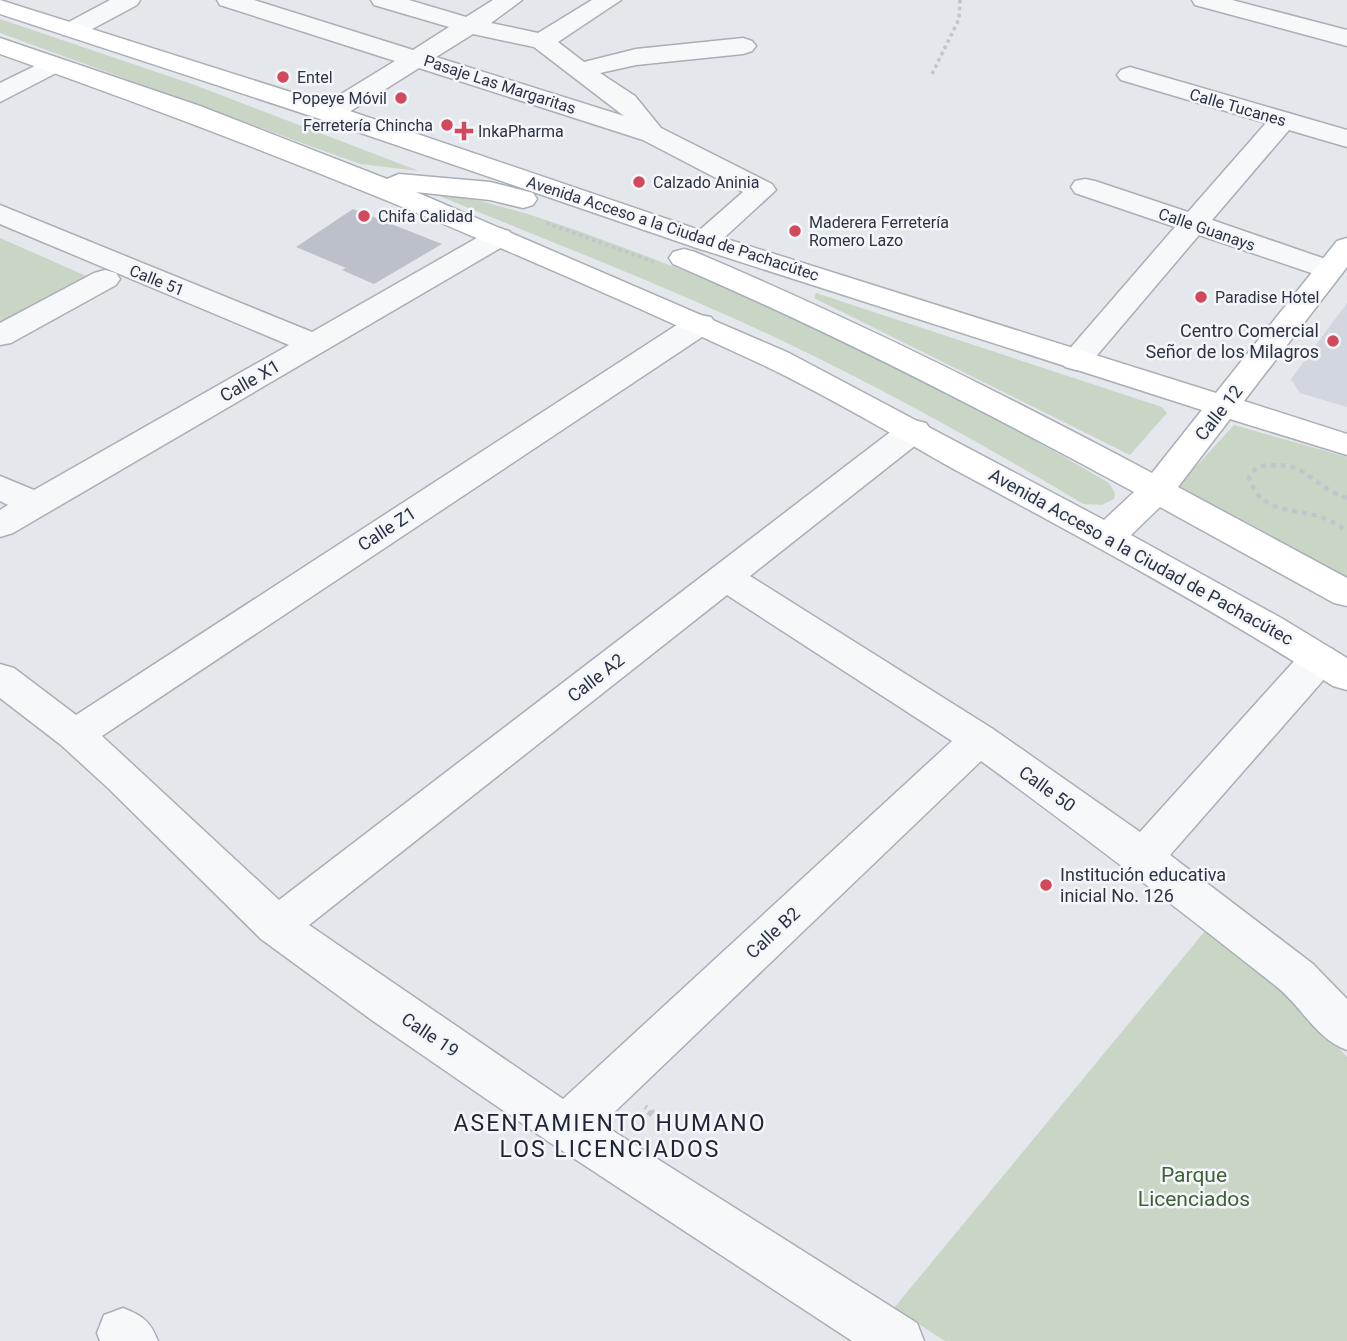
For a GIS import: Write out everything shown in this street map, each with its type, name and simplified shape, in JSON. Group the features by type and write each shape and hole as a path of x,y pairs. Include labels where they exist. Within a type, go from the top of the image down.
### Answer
{"main road":[{"name":"Avenida Acceso a la Ciudad de Pachacútec","path":"0,6 329,113 704,241 1347,445"},
{"name":"Avenida Acceso a la Ciudad de Pachacútec","path":"0,46 191,112 362,178 778,360 914,430 1333,667"},
{"name":"Avenida Acceso a la Ciudad de Pachacútec","path":"362,178 504,194 531,201 660,248 781,298 865,338 1157,490 1347,594"},
{"name":"Calle 12","path":"1107,537 1157,490 1338,258"}],"street":[{"path":"72,30 128,0"},
{"name":"Pasaje Las Margaritas","path":"229,0 653,134 762,190 704,241"},
{"path":"383,0 470,26 542,41 579,71 626,102 653,134"},
{"path":"329,113 510,0"},
{"path":"542,41 609,0"},
{"path":"1204,0 1347,38"},
{"path":"579,71 636,57 743,46"},
{"path":"0,94 53,65"},
{"name":"Calle Tucanes","path":"1130,75 1347,139"},
{"path":"1076,360 1283,120"},
{"name":"Calle Guanays","path":"1085,187 1193,224 1338,258"},
{"name":"Calle 51","path":"0,214 315,344"},
{"name":"Calle X1","path":"0,525 499,237"},
{"path":"0,337 105,279"},
{"name":"Calle Z1","path":"75,735 700,324"},
{"name":"Calle A2","path":"277,926 914,430"},
{"path":"0,487 34,505"},
{"name":"Calle 50","path":"725,577 979,739 1143,857 1297,977 1347,1030"},
{"path":"1143,857 1333,667"},
{"name":"Calle 19","path":"0,678 75,735 277,926 388,1007 867,1333"},
{"name":"Calle B2","path":"566,1127 979,739"}],"path":[{"path":"932,74 959,19 960,0"},
{"path":"1347,498 1330,492 1310,472 1288,464 1257,467 1249,477 1250,488 1260,500 1287,511 1319,512 1331,517 1347,532"}],"shaded area":[{"name":"Centro Comercial Señor de los Milagros","path":"1347,303 1347,407 1300,393 1291,379"}],"green space":[{"path":"0,19 192,84 419,171 360,164 0,33"},
{"path":"425,190 480,201 559,225 638,253 760,302 937,387 995,418 1109,483 1115,493 1114,499 1102,505 1083,504 939,421 791,345 655,284"},
{"path":"0,238 91,278 0,326"},
{"path":"816,293 1162,407 1167,413 1130,455 814,298"},
{"path":"1234,425 1347,457 1347,581 1180,490 1181,483"},
{"name":"Parque Licenciados","path":"1210,925 1274,978 1347,1057 1347,1341 945,1341 894,1308"}],"building":[{"path":"353,209 442,244 374,284 342,270 346,268 296,247"}],"place":[{"name":"Entel","path":"283,77"},
{"name":"Popeye Móvil","path":"401,98"},
{"name":"Ferretería Chincha","path":"447,125"},
{"name":"InkaPharma","path":"464,131"},
{"name":"Calzado Aninia","path":"639,182"},
{"name":"Chifa Calidad","path":"364,216"},
{"name":"Maderera Ferretería Romero Lazo","path":"795,231"},
{"name":"Paradise Hotel","path":"1201,297"},
{"name":"Centro Comercial Señor de los Milagros","path":"1333,341"},
{"name":"Institución educativa inicial No. 126","path":"1046,885"}],"district":[{"name":"ASENTAMIENTO HUMANO LOS LICENCIADOS","path":"610,1136"}]}
